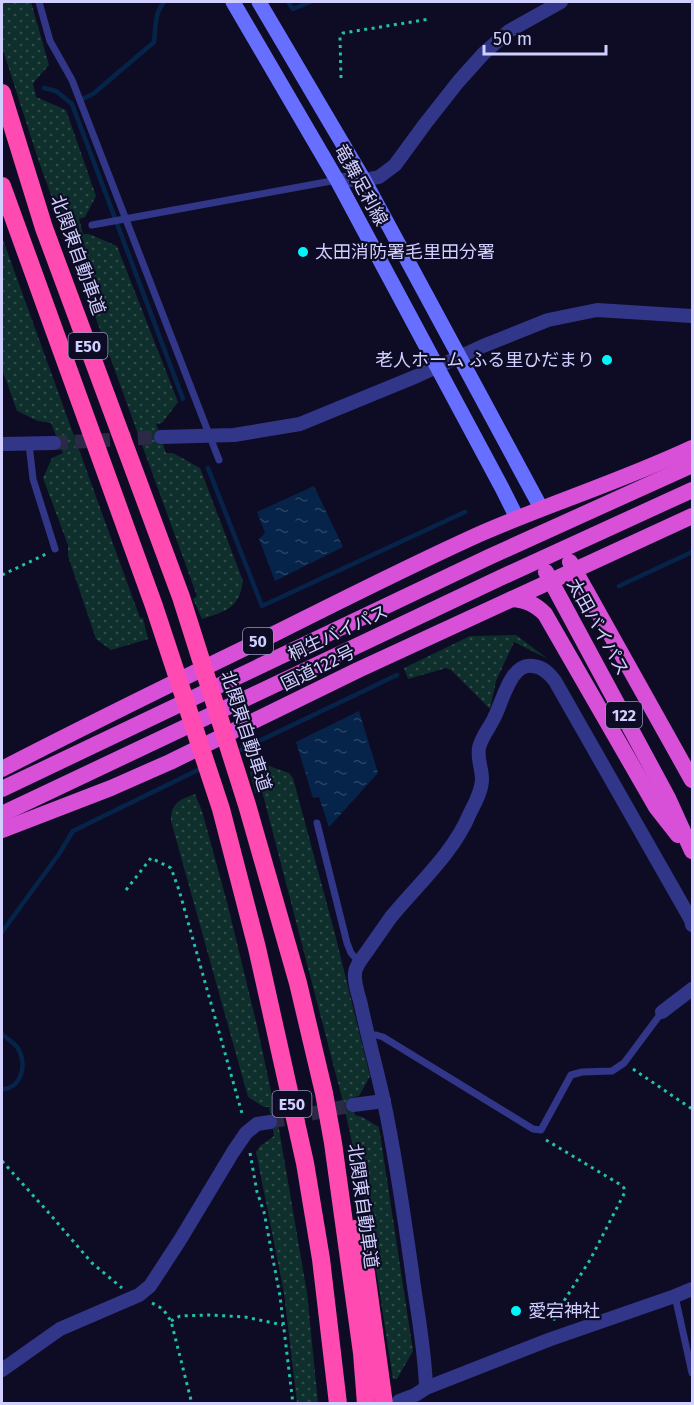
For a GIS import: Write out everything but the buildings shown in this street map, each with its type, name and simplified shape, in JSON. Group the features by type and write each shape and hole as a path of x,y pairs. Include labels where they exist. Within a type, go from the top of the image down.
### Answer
{"highway":[{"name":"北関東自動車道","path":"2,93 44,228 181,597 247,805 298,983 324,1093 333,1143 362,1353 366,1404"},
{"name":"E50","path":"2,186 16,230 154,606 221,809 257,948 305,1163 321,1259 338,1404"},
{"name":"50","path":"2,769 405,569 517,518 693,448"},
{"name":"桐生バイパス","path":"2,789 489,557 693,465"},
{"name":"桐生バイパス","path":"2,814 500,578 693,490"},
{"name":"太田バイパス","path":"541,508 693,780"},
{"name":"国道122号","path":"2,830 111,788 170,762 358,670 693,516"},
{"name":"太田バイパス","path":"517,518 668,798 693,852"},
{"path":"512,599 522,599 532,603 545,614 656,807 693,852"},
{"path":"333,1143 366,1273 391,1402"}],"main road":[{"name":"竜舞足利線","path":"233,2 337,180 517,518"},
{"name":"竜舞足利線","path":"259,2 364,180 541,508"}],"street":[{"path":"337,180 364,180 379,177 395,165 445,99 484,53 509,32 561,2"},
{"path":"161,437 234,435 300,424 548,320 597,310 693,316"},
{"path":"2,444 54,443"},
{"path":"426,1388 425,1365 409,1252 384,1101 354,975 390,918 430,874 459,834 481,788 482,778 478,752 480,745 515,673 520,668 534,666 541,668 555,681 693,925"},
{"path":"662,1012 693,989"},
{"path":"353,1105 384,1101"},
{"path":"2,1370 60,1329 139,1295 150,1286 246,1133 257,1124 270,1122"},
{"path":"391,1402 415,1395 426,1388 551,1339 693,1289"}],"lane":[{"path":"39,2 50,41 72,80 219,460"},
{"path":"92,225 337,180"},
{"path":"29,444 33,479 55,549"},
{"path":"317,823 347,943 351,953 360,963"},
{"path":"368,1037 376,1035 383,1037 533,1129 541,1130 571,1075 582,1072 612,1071 624,1063 662,1012"},
{"path":"675,1296 693,1373"}],"path":[{"path":"341,78 340,37 343,33 430,19"},
{"path":"2,575 55,549"},
{"path":"126,890 151,858 171,868 179,890 240,1104 257,1192 264,1212 280,1296 293,1404"},
{"path":"624,1063 693,1110"},
{"path":"541,1130 546,1140 621,1185 625,1192 590,1260 557,1312 551,1339"},
{"path":"2,1161 92,1263 124,1290 139,1295 163,1309 171,1321 192,1404"},
{"path":"171,1321 180,1316 210,1315 245,1317 283,1325"}],"green space":[{"path":"2,2 31,2 49,65 33,83 36,97 66,110 96,196 85,217 79,219 83,234 89,234 117,246 178,402 162,423 156,424 166,453 173,453 200,468 243,581 235,603 224,611 202,619 193,599 197,596 39,162 2,47"},
{"path":"2,237 140,618 143,618 148,639 111,650 96,639 68,556 68,545 43,478 52,458 63,453 51,423 38,421 17,411 2,369"},
{"path":"516,635 548,659 514,642 496,681 490,709 451,670 446,668 408,679 404,668 470,636"},
{"path":"269,766 289,773 293,778 370,1076 359,1096 351,1098 355,1115 379,1127 413,1351 397,1379 393,1379 366,1205 342,1098 262,791 255,793 250,772"},
{"path":"195,794 202,811 228,906 279,1129 307,1293 318,1403 297,1403 284,1293 256,1152 260,1146 274,1136 269,1107 264,1107 248,1097 171,821 171,815 177,803"}],"water":[{"path":"314,486 343,547 275,581 259,539 265,533 257,512"},
{"path":"359,711 378,773 329,827 319,797 313,798 296,742"}],"waterway":[{"path":"80,100 93,94 154,42 157,16 164,2"},
{"path":"288,2 293,9 310,2"},
{"path":"44,88 56,91 72,104 183,399"},
{"path":"208,468 262,606 465,512"},
{"path":"619,586 692,552"},
{"path":"234,753 397,675"},
{"path":"2,932 73,831 202,768"},
{"path":"2,1034 17,1047 22,1060 18,1080 9,1088 2,1089"}],"tunnel":[{"path":"54,443 161,437"},
{"path":"270,1122 353,1105"}],"place":[{"name":"太田消防署毛里田分署","path":"303,252"},
{"name":"老人ホーム ふる里ひだまり","path":"607,360"},
{"name":"愛宕神社","path":"516,1311"}]}
